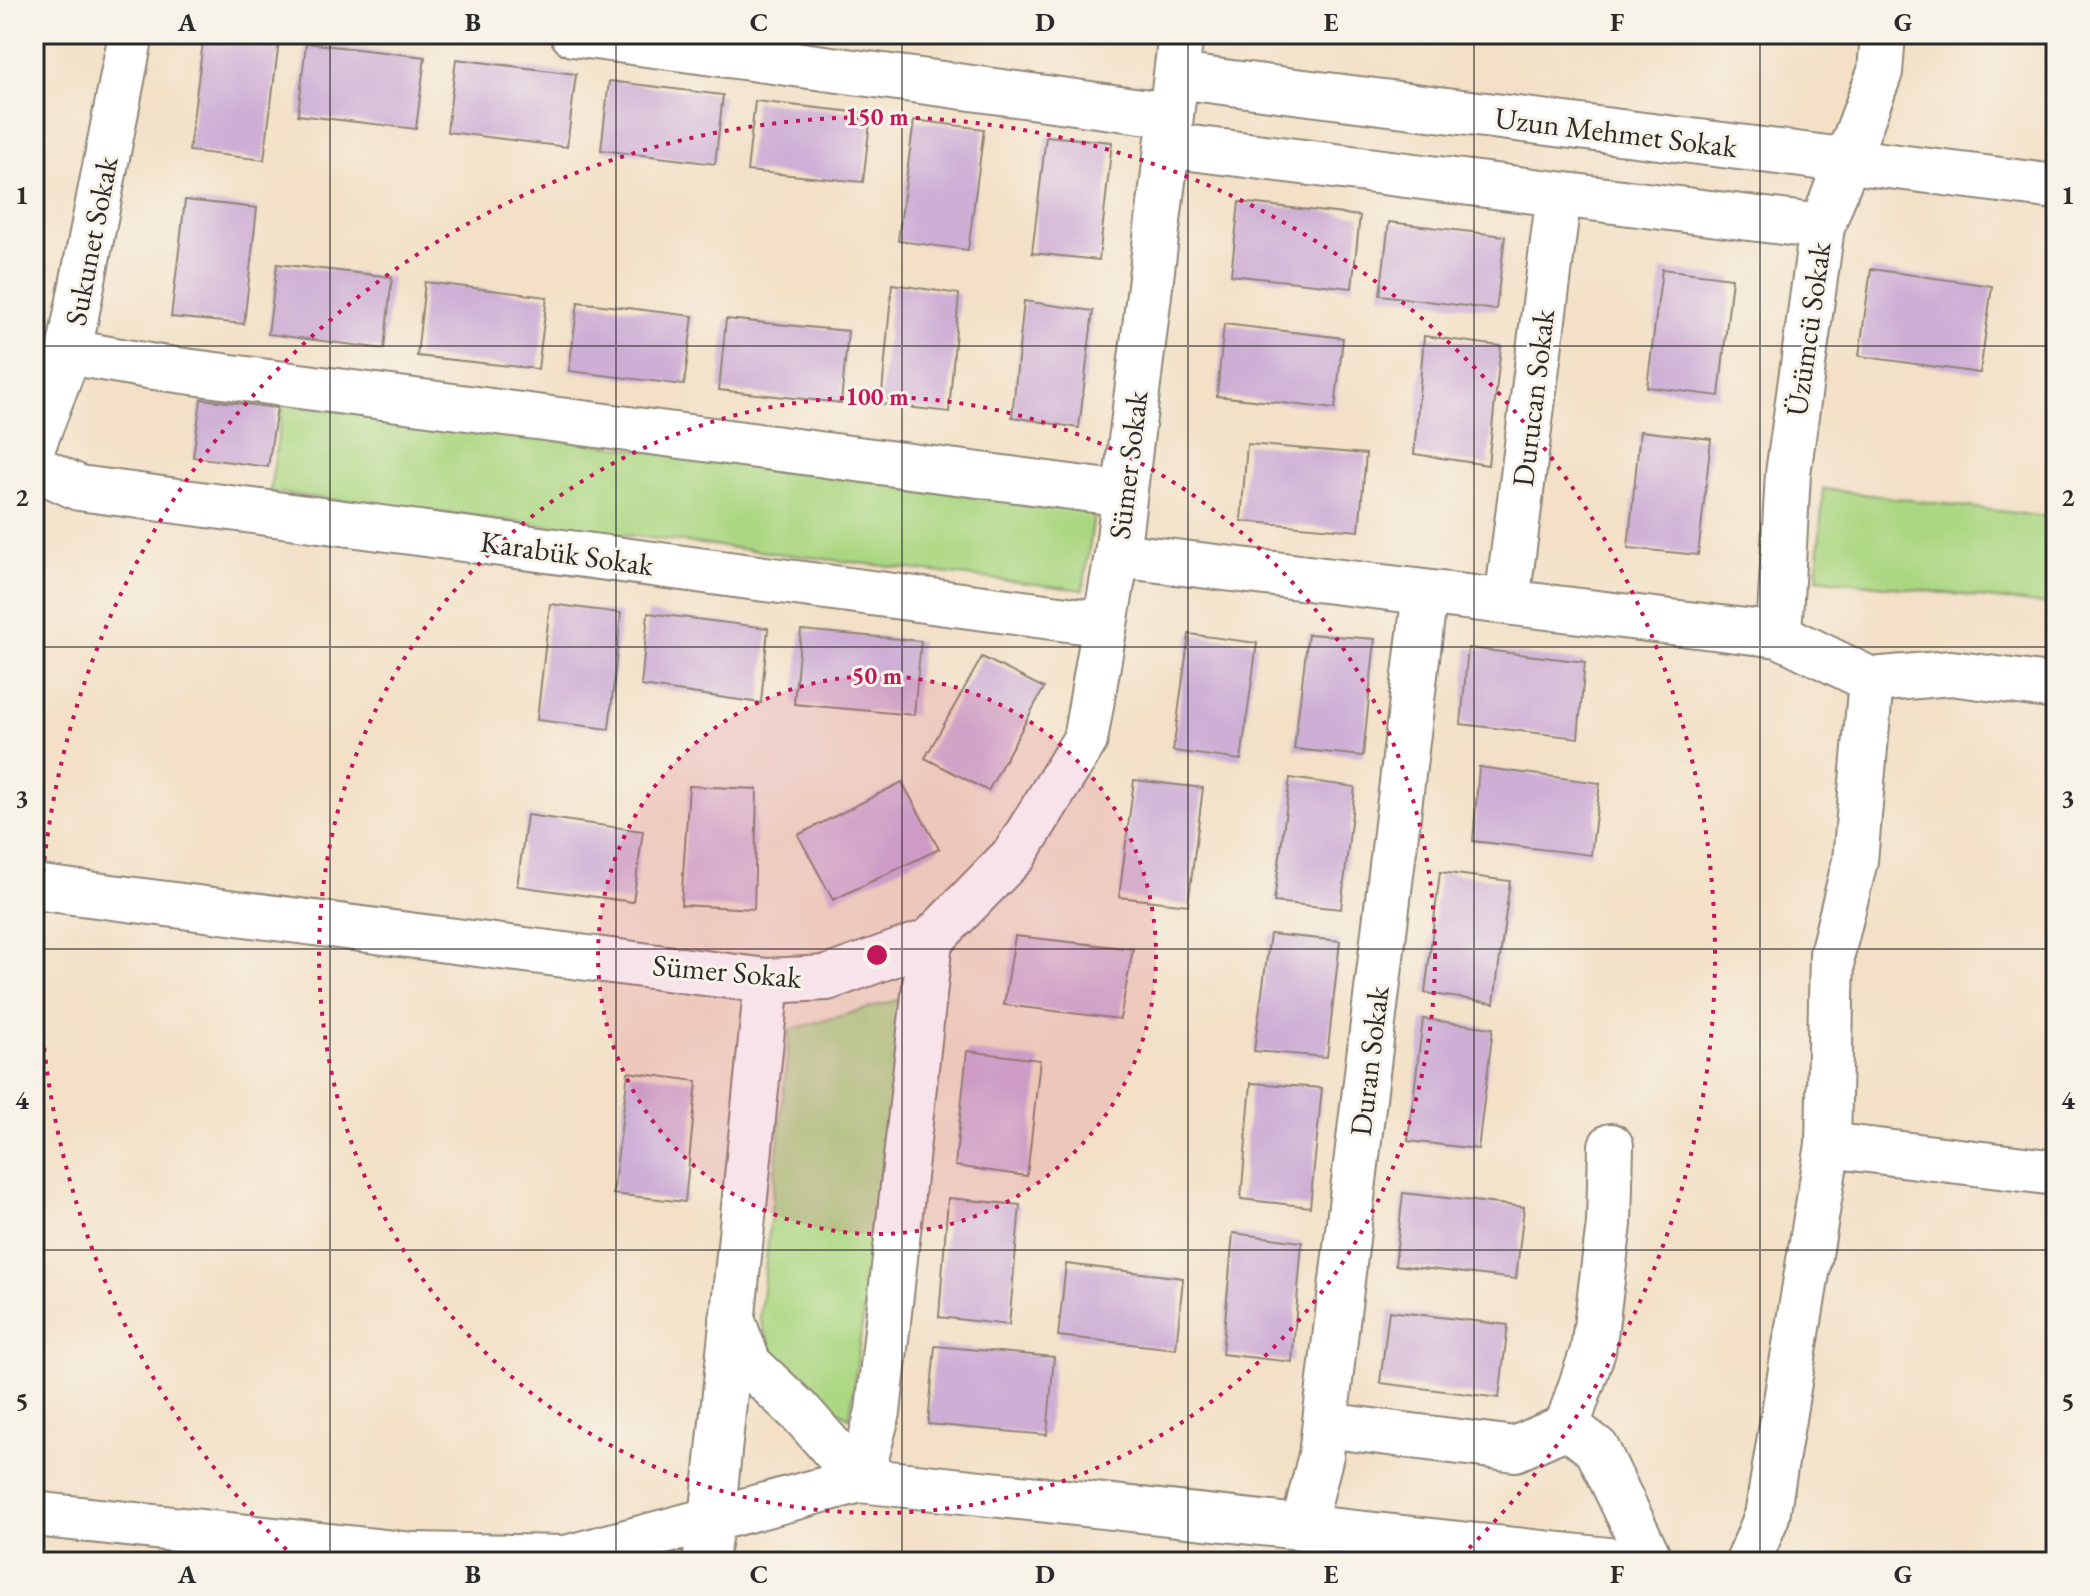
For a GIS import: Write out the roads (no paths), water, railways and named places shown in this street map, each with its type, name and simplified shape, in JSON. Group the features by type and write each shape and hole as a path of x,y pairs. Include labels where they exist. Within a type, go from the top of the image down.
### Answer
{"street":[{"name":"Sukunet Sokak","path":"34,444 69,352 131,34"},
{"name":"Uzun Mehmet Sokak","path":"573,34 1846,161 2056,187"},
{"name":"Üzümcü Sokak","path":"1779,635 1788,474 1822,227 1880,72 1883,34"},
{"path":"1174,93 1559,194 1822,227"},
{"name":"Sümer Sokak","path":"34,887 767,981 827,978 930,941 1015,854 1085,740 1117,555 1174,93"},
{"name":"Durucan Sokak","path":"1507,602 1559,194"},
{"path":"69,352 154,367 1124,494"},
{"name":"Karabük Sokak","path":"34,467 79,488 1105,624"},
{"path":"1117,555 1779,635 1871,680 1951,673 2056,687"},
{"name":"Duran Sokak","path":"1303,1527 1321,1455 1325,1425 1425,592"},
{"path":"1748,1562 1767,1516 1828,1145 1832,954 1855,861 1871,680"},
{"path":"860,1480 878,1412 930,941"},
{"path":"705,1562 712,1520 767,981"},
{"path":"1828,1145 2056,1173"},
{"path":"1325,1425 1515,1449 1567,1426 1593,1351 1609,1224 1611,1146"},
{"path":"732,1319 749,1364 803,1415 860,1480"},
{"path":"1567,1426 1597,1449 1651,1562"},
{"path":"34,1514 413,1555 566,1558 860,1480 1627,1562"}]}
